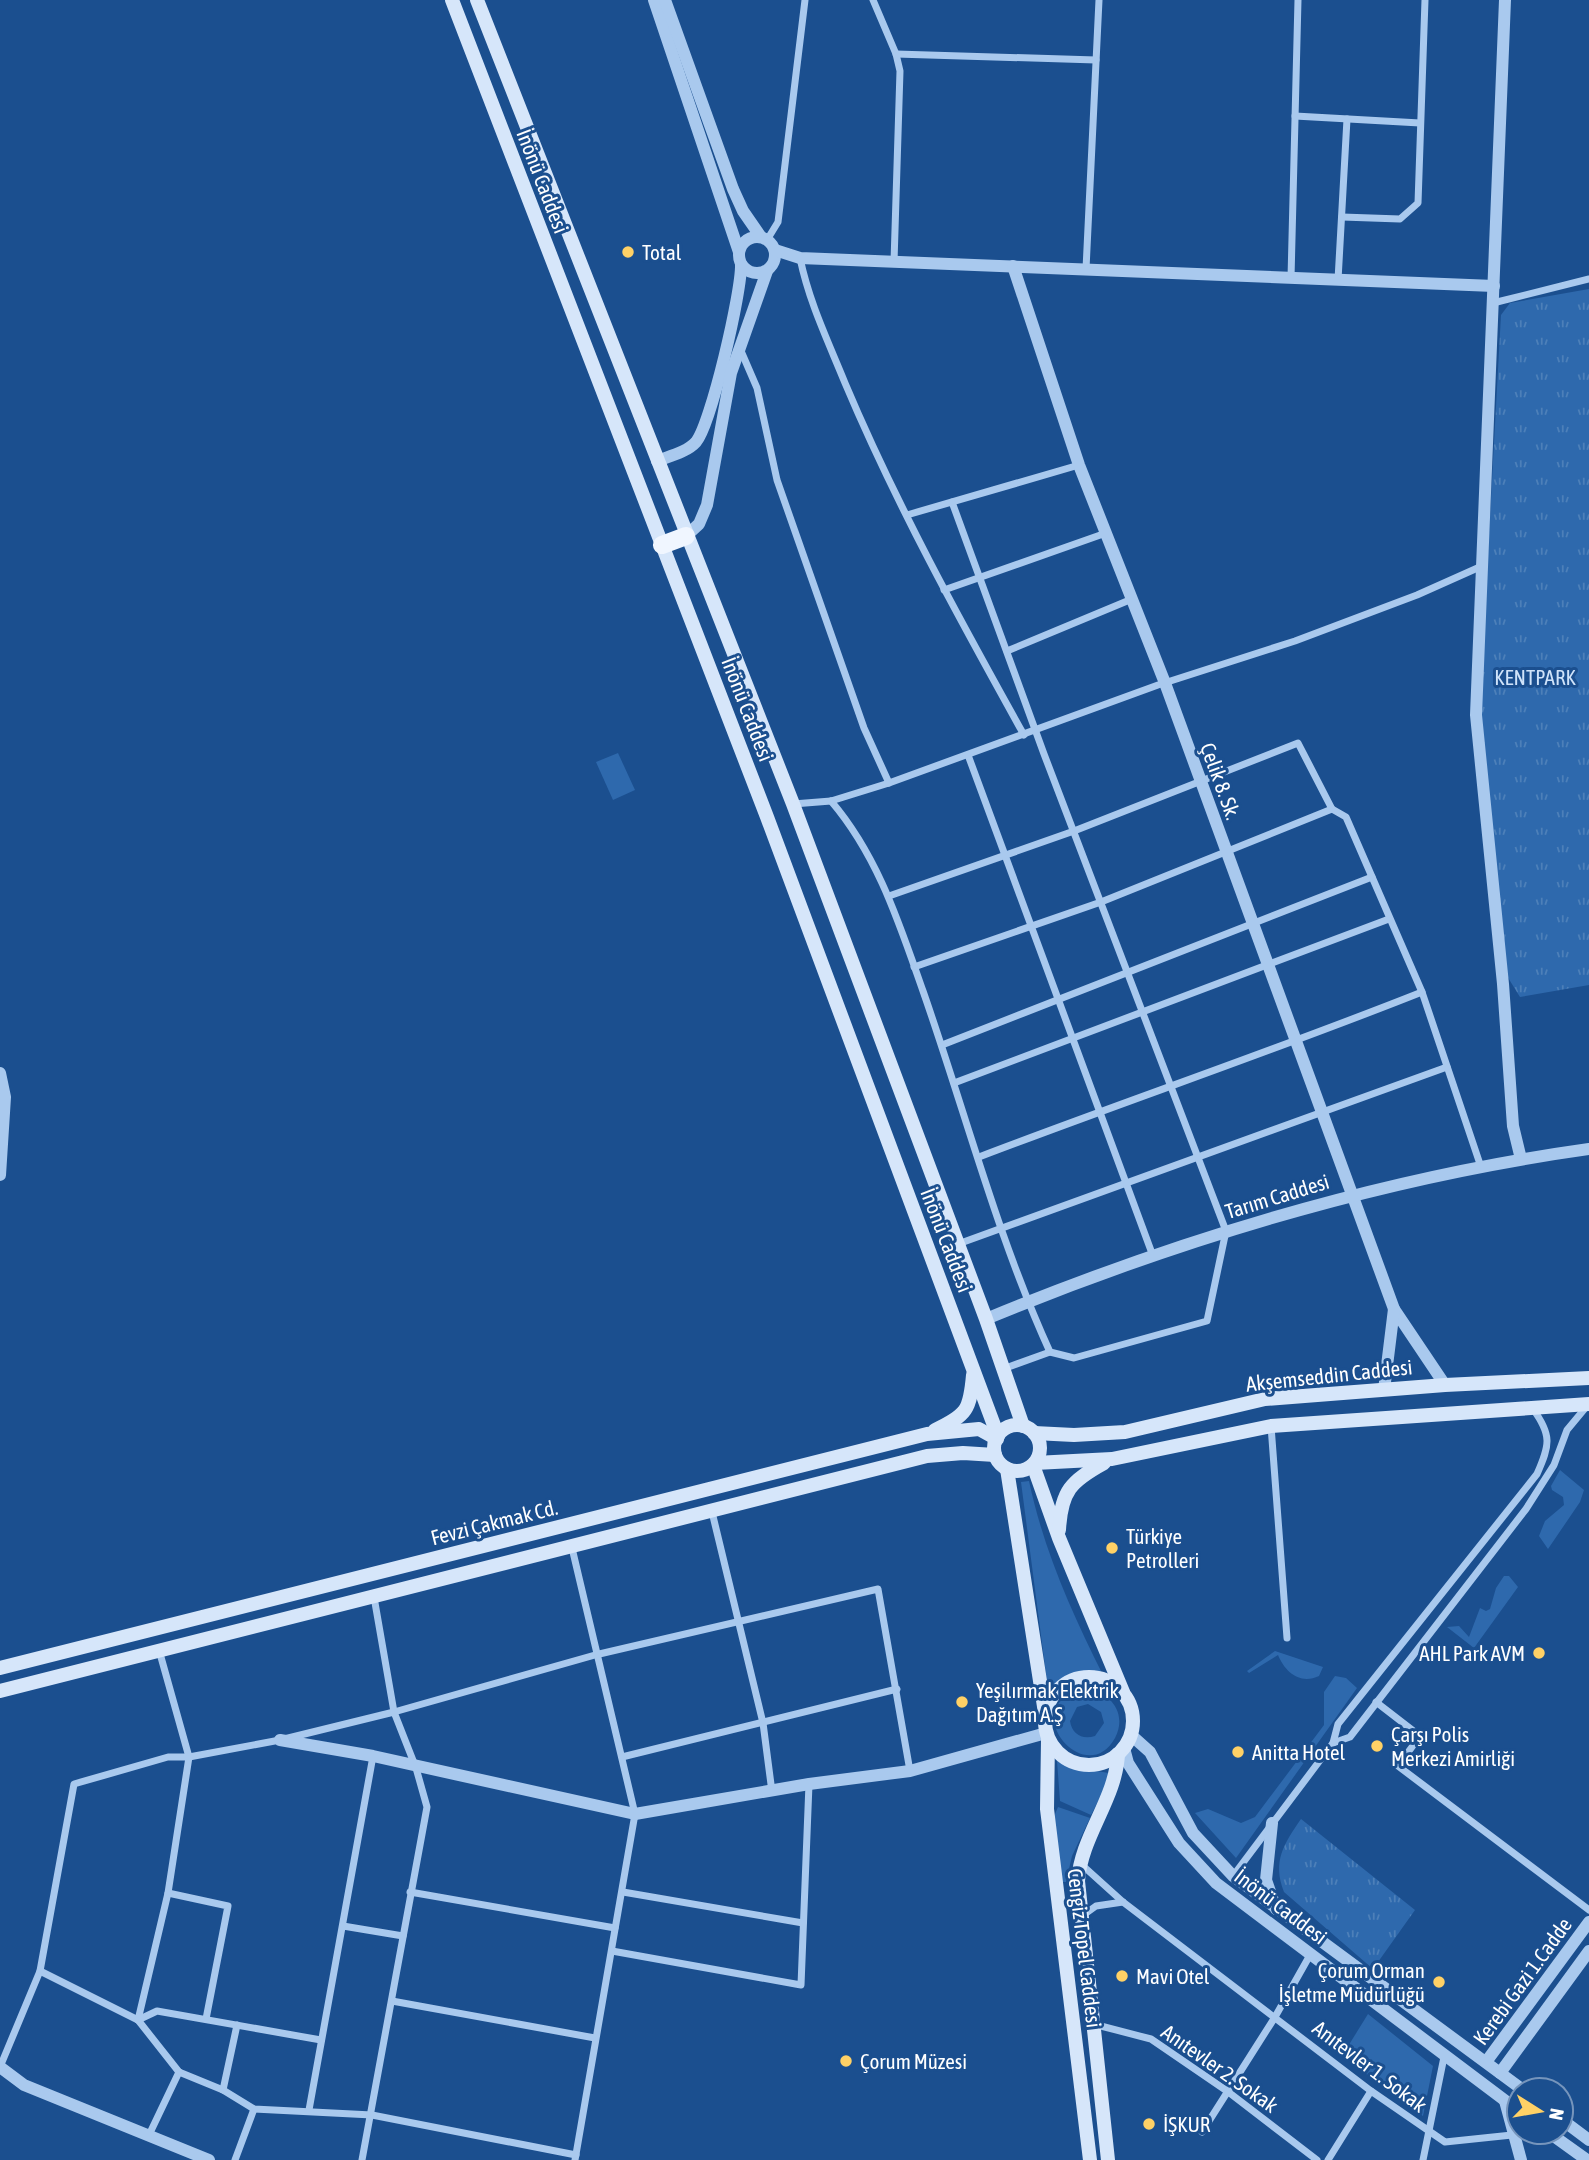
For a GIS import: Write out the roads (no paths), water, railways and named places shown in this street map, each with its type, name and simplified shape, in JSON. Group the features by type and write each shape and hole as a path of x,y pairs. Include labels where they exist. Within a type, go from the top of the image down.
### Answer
{"main road":[{"name":"İnönü Caddesi","path":"452,0 767,817 998,1437"},
{"name":"İnönü Caddesi","path":"477,0 793,804 1003,1369 1028,1429"},
{"path":"662,545 686,536"},
{"path":"927,1434 960,1418 970,1403 974,1370"},
{"name":"Akşemseddin Caddesi","path":"1028,1429 1074,1436 1125,1432 1265,1399 1445,1385 1589,1378"},
{"path":"1007,1469 1019,1471 1034,1464 1112,1458 1271,1426 1588,1404"},
{"path":"1009,1427 1028,1429 1040,1451 1034,1464 1059,1538 1132,1714 1124,1746 1107,1762 1080,1765 1067,1760 1047,1737 1007,1469 995,1455 998,1437 1009,1427"},
{"name":"Fevzi Çakmak Cd.","path":"0,1668 927,1434 979,1429 998,1437"},
{"name":"Fevzi Çakmak Cd.","path":"0,1691 712,1513 927,1456 964,1453 995,1455"},
{"path":"1059,1538 1060,1504 1076,1478 1112,1458"},
{"path":"1045,1715 1058,1689 1084,1677 1099,1678 1123,1694"},
{"name":"Cengiz Topel Caddesi","path":"1047,1737 1047,1809 1089,2142 1089,2160"},
{"name":"Cengiz Topel Caddesi","path":"1108,2160 1079,1918 1079,1863 1117,1772 1124,1746"}],"street":[{"path":"654,0 740,258 755,274 800,258 1494,286"},
{"path":"664,0 733,189 768,242"},
{"path":"686,536 699,524 708,505 731,373 769,269 768,242 778,222 805,0"},
{"path":"873,0 896,54 900,71 894,261"},
{"path":"1086,270 1099,0"},
{"path":"1291,278 1298,0"},
{"path":"1342,217 1400,219 1418,203 1424,0"},
{"path":"1505,0 1476,715 1503,984 1513,1126 1521,1159"},
{"path":"896,54 1096,60"},
{"path":"1296,116 1420,123"},
{"path":"1338,280 1348,119"},
{"path":"657,461 694,444 705,426 737,306 740,258 745,242 768,242 800,258"},
{"path":"800,258 807,290 864,428 944,590 1024,735"},
{"name":"Çelik 8. Sk.","path":"1013,266 1079,465 1165,683 1394,1309"},
{"path":"1493,303 1589,279"},
{"path":"739,347 757,388 777,480 864,728 890,783"},
{"path":"907,515 1079,465"},
{"path":"952,502 1226,1231 1206,1321 1074,1358 1050,1352 1003,1369"},
{"path":"944,590 1106,533"},
{"path":"793,804 831,801 890,783 1165,683 1295,641 1417,595 1482,566"},
{"path":"1007,651 1132,599"},
{"path":"889,896 1074,831 1200,779 1298,743 1332,809 1346,817 1422,992 1481,1167"},
{"path":"968,755 1030,927 1102,1110 1154,1258"},
{"path":"831,801 858,834 889,896 942,1045 1027,1302 1050,1352"},
{"path":"914,967 1101,902 1332,809"},
{"path":"942,1045 1372,877"},
{"path":"954,1083 1389,919"},
{"path":"979,1157 1170,1084 1297,1042 1422,992"},
{"path":"958,1244 1447,1067"},
{"path":"0,1073 5,1097 0,1175"},
{"name":"Tarım Caddesi","path":"986,1319 1226,1231 1352,1194 1521,1159 1589,1149"},
{"path":"1394,1309 1445,1385"},
{"path":"1384,1390 1394,1309"},
{"path":"1333,1742 1350,1737 1526,1509 1554,1465 1567,1430 1588,1404"},
{"path":"1233,1876 1333,1742 1338,1724 1537,1474 1547,1451 1547,1428 1532,1407"},
{"path":"1271,1426 1287,1638"},
{"path":"712,1513 763,1723 772,1791"},
{"path":"40,1971 138,2020 179,2072 223,2090 254,2109 372,2115 576,2157 635,1814 595,1655 572,1548"},
{"path":"209,2160 23,2085 0,2067 40,1971 74,1784 168,1757 189,1757 280,1740 394,1712 595,1655 878,1589 910,1771"},
{"path":"362,2160 427,1807 416,1768 394,1712 374,1597"},
{"path":"138,2020 168,1893 189,1757 159,1650"},
{"path":"622,1757 897,1689"},
{"path":"1376,1702 1420,1737 1398,1766 1589,1910"},
{"path":"280,1740 373,1756 416,1768 635,1814 808,1784 910,1771 1047,1737"},
{"name":"İnönü Caddesi","path":"1504,2101 1216,1883 1179,1843 1128,1763 1124,1746 1150,1752 1193,1833 1233,1876 1505,2077"},
{"path":"309,2110 373,1756"},
{"path":"612,1951 801,1985 808,1784"},
{"path":"1272,1824 1266,1880 1277,1909"},
{"name":"Anıtevler 1. Sokak","path":"1079,1863 1123,1902 1371,2091 1445,2142 1505,2136"},
{"path":"411,1892 615,1928"},
{"path":"623,1892 803,1923"},
{"path":"168,1893 228,1906 206,2019"},
{"path":"1079,1918 1096,1906 1123,1902"},
{"name":"Kerebi Gazi 1.Cadde","path":"1486,2062 1589,1922"},
{"path":"343,1926 403,1937"},
{"name":"Kerebi Gazi 1.Cadde","path":"1500,2073 1589,1951"},
{"path":"1202,2132 1275,2017 1310,1955"},
{"path":"392,2001 595,2038"},
{"path":"138,2020 157,2011 321,2040"},
{"name":"Anıtevler 2. Sokak","path":"1093,2024 1151,2039 1227,2091 1317,2160"},
{"path":"223,2090 237,2025"},
{"path":"1423,2160 1444,2057"},
{"path":"149,2135 179,2072"},
{"path":"1328,2160 1371,2091"},
{"path":"234,2160 254,2109"},
{"path":"1568,2146 1587,2160"}],"place":[{"name":"Total","path":"628,252"},
{"name":"Türkiye Petrolleri","path":"1112,1548"},
{"name":"AHL Park AVM","path":"1539,1653"},
{"name":"Yeşilırmak Elektrik Dağıtım A.Ş","path":"962,1702"},
{"name":"Çarşı Polis Merkezi Amirliği","path":"1377,1746"},
{"name":"Anitta Hotel","path":"1238,1752"},
{"name":"Mavi Otel","path":"1122,1976"},
{"name":"Çorum Orman İşletme Müdürlüğü","path":"1439,1982"},
{"name":"Çorum Müzesi","path":"846,2061"},
{"name":"İŞKUR","path":"1149,2124"}],"park label":[{"name":"KENTPARK","path":"1535,677"}]}
